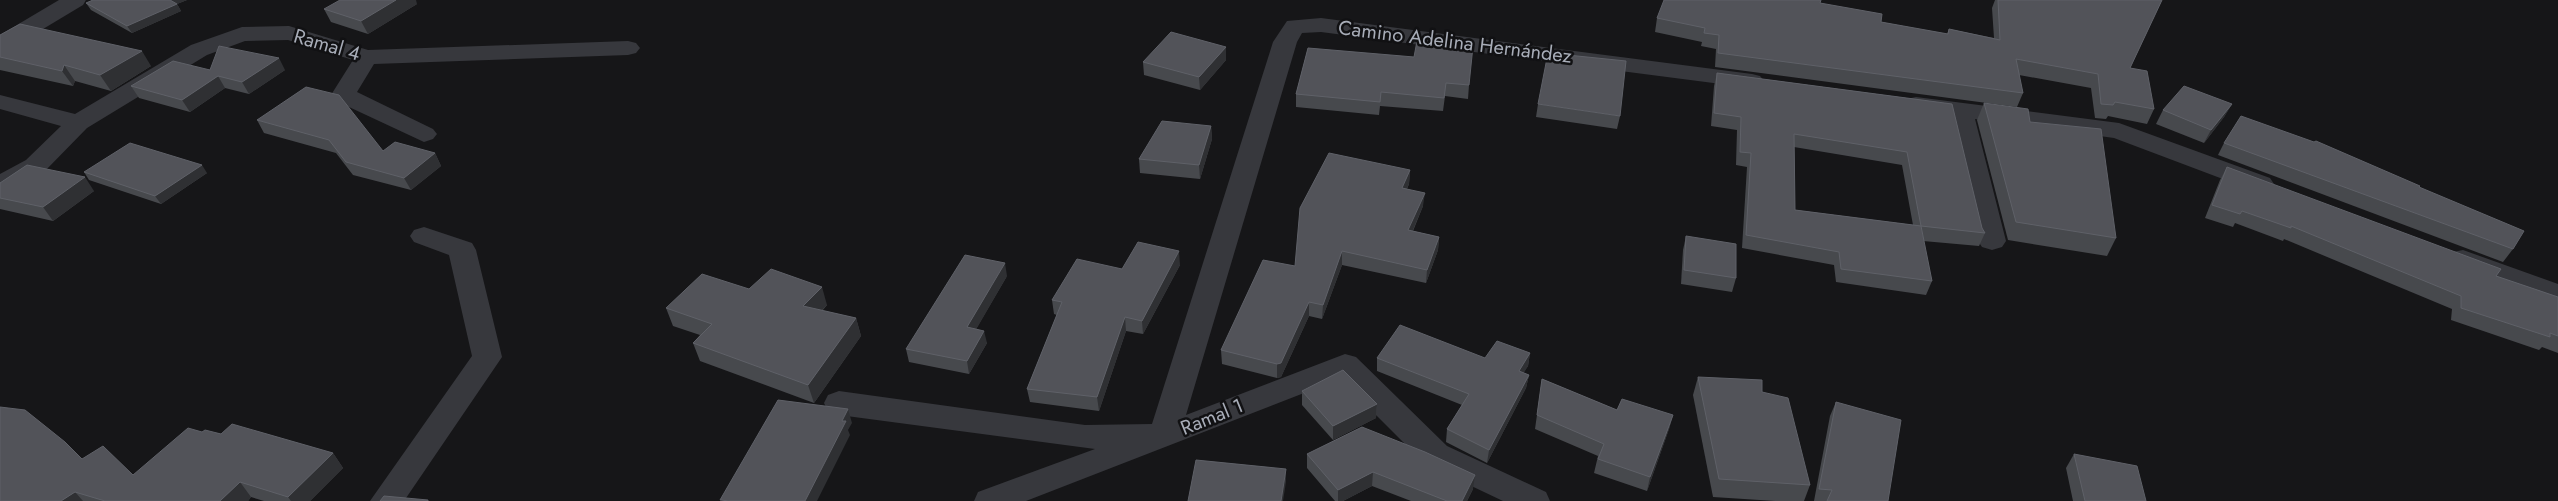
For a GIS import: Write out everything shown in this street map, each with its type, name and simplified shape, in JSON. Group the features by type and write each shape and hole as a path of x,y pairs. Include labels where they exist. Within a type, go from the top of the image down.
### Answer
{"street":[{"path":"0,45 75,0"},
{"name":"Camino Adelina Hernández","path":"1164,436 1285,42 1295,26 1321,25 1773,83"},
{"name":"Ramal 4","path":"78,123 199,50 242,34 289,33 367,57 628,48"},
{"path":"367,57 343,95 424,134"},
{"path":"1891,100 2119,131 2287,194"},
{"path":"0,102 78,123 35,166 0,185"},
{"path":"1960,110 1992,241"},
{"path":"386,501 488,358 462,250 424,236"},
{"path":"2436,249 2558,294"},
{"name":"Ramal 1","path":"839,402 1086,437 1164,436 1345,364 1436,455 1534,501"},
{"path":"990,501 1164,436"}],"building":[{"path":"93,0 170,0 177,4 127,26 86,3"},
{"path":"340,0 396,0 361,21 324,9"},
{"path":"1664,0 1821,0 1820,3 1882,14 1881,22 1948,34 1949,29 2000,40 1998,0 2162,0 2130,68 2147,71 2154,109 2115,102 2113,105 2101,104 2098,74 2016,59 2023,93 1718,53 1719,35 1704,33 1705,28 1657,18"},
{"path":"20,24 142,51 100,75 64,65 62,71 0,57 0,35"},
{"path":"1171,32 1226,47 1199,77 1143,62"},
{"path":"1417,41 1473,46 1469,85 1446,83 1444,98 1381,92 1380,102 1296,94 1308,48 1414,57"},
{"path":"219,46 279,58 242,82 218,76 182,100 131,86 173,61 210,70"},
{"path":"1548,53 1626,61 1620,116 1538,104"},
{"path":"1717,73 1952,104 1982,228 1985,233 1921,226 1932,281 1841,269 1839,252 1746,235 1751,153 1740,152 1741,117 1714,113","holes":["1794,134 1907,152 1921,226 1795,210"]},
{"path":"2184,86 2232,104 2211,130 2163,110"},
{"path":"306,87 339,95 383,151 395,142 435,153 404,178 346,162 329,140 257,120"},
{"path":"1984,103 2028,109 2030,122 2101,129 2116,238 2016,222"},
{"path":"2241,116 2314,142 2316,141 2524,231 2513,249 2224,143"},
{"path":"1162,121 1211,126 1199,165 1139,159"},
{"path":"130,143 202,165 155,196 84,172"},
{"path":"1329,153 1410,170 1402,188 1425,193 1408,230 1439,237 1427,270 1342,251 1323,305 1309,302 1281,363 1277,364 1221,350 1263,260 1295,266 1300,208"},
{"path":"27,165 85,177 43,207 0,198 0,183"},
{"path":"2227,167 2501,269 2496,276 2558,297 2558,336 2550,333 2550,337 2461,308 2461,296 2291,226 2291,228 2242,211 2240,214 2212,205"},
{"path":"1686,236 1736,244 1736,278 1684,270"},
{"path":"1138,242 1179,251 1142,321 1125,317 1097,397 1027,389 1062,302 1052,300 1077,259 1122,269"},
{"path":"965,255 1005,263 967,327 984,331 967,361 906,349"},
{"path":"771,269 822,287 803,306 856,318 808,385 693,343 712,324 666,308 702,274 749,289"},
{"path":"1400,325 1485,358 1497,341 1530,353 1519,371 1529,375 1489,450 1447,429 1469,394 1377,358"},
{"path":"1343,370 1377,404 1333,426 1302,391"},
{"path":"1698,377 1762,380 1762,392 1788,398 1810,485 1719,479"},
{"path":"1542,379 1617,410 1622,399 1673,415 1650,477 1598,459 1604,444 1537,415"},
{"path":"778,400 848,409 842,421 846,421 805,501 720,500"},
{"path":"1836,402 1901,420 1888,501 1827,501 1832,490 1819,489"},
{"path":"0,407 25,410 65,442 82,459 103,446 133,475 188,428 221,434 232,424 333,453 288,497 240,482 220,501 105,501 75,492 61,501 0,501"},
{"path":"1362,427 1425,452 1475,475 1462,501 1447,501 1373,472 1338,490 1307,454"},
{"path":"2074,454 2137,466 2146,501 2085,501"},
{"path":"1196,460 1286,469 1281,501 1188,501"},
{"path":"384,496 428,500 428,501 380,501"}]}
